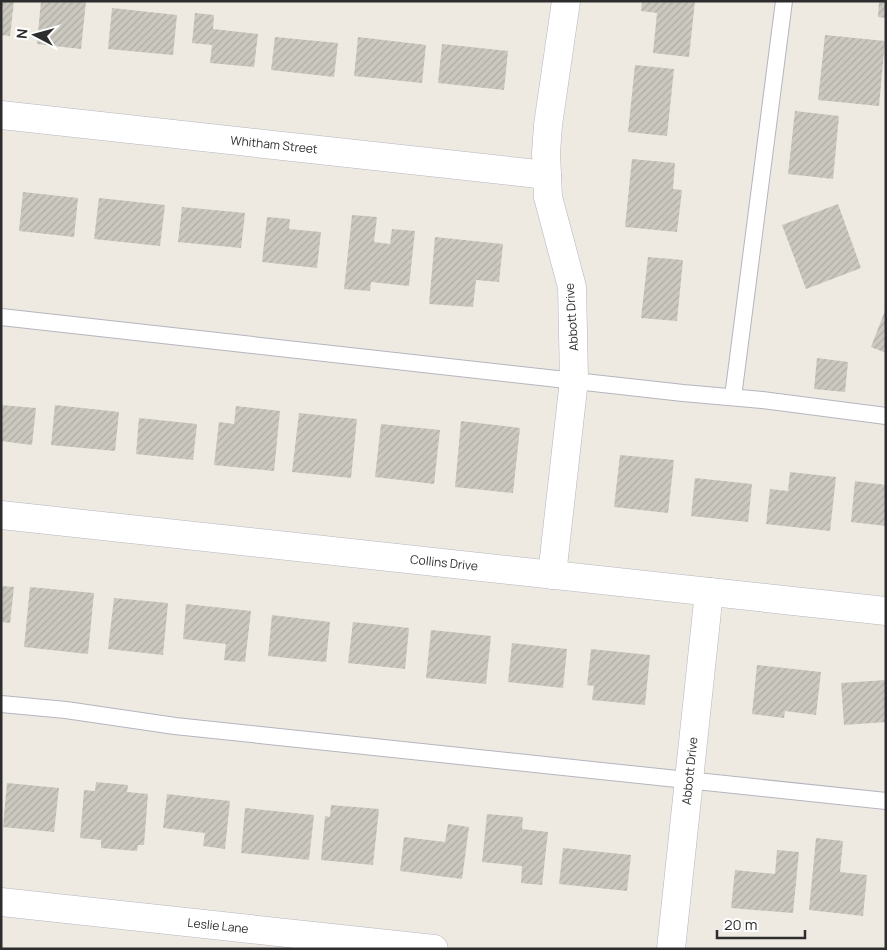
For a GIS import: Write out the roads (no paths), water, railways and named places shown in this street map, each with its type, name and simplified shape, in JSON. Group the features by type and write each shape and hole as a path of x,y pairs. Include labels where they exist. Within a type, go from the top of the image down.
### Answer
{"street":[{"name":"Abbott Drive","path":"552,575 574,380 572,287 548,197 547,175 548,125 566,1"},
{"name":"Whitham Street","path":"1,115 547,175"},
{"name":"Collins Drive","path":"1,515 886,611"},
{"name":"Abbott Drive","path":"670,949 710,592"},
{"name":"Leslie Lane","path":"1,902 434,949"}],"lane":[{"path":"733,397 784,1"},
{"path":"1,317 733,397 886,416"},
{"path":"1,704 66,710 175,726 886,801"}]}
